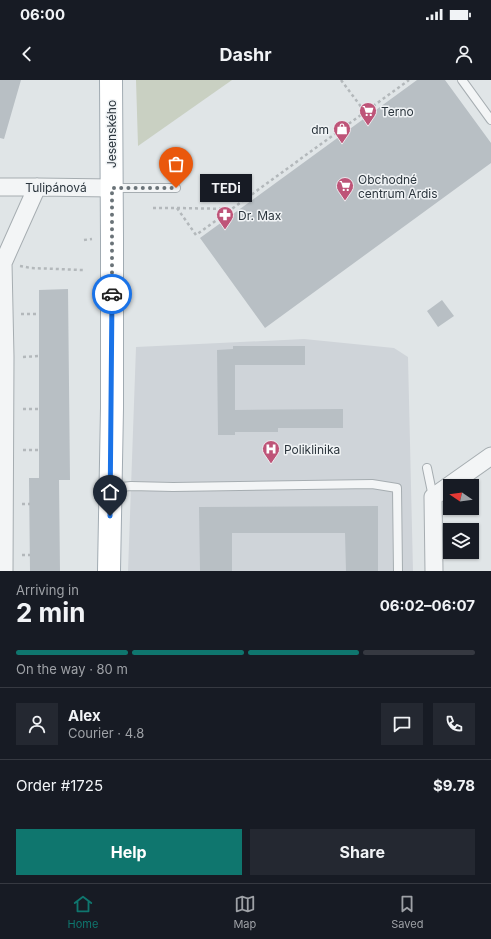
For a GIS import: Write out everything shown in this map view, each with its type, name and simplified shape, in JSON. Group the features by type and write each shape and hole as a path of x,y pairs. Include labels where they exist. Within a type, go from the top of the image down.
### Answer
{"main road":[{"name":"Jesenského","path":"109,571 112,393 111,80"}],"street":[{"name":"Tulipánová","path":"0,187 112,188"},
{"path":"4,571 2,483 5,357 1,266 37,187"},
{"path":"434,571 433,497 491,456"}],"lane":[{"path":"462,80 491,120"},
{"path":"112,188 176,188"},
{"path":"427,468 433,497"},
{"path":"110,488 131,486 173,487 372,484 397,488 398,571"}],"path":[{"path":"341,80 365,112"},
{"path":"177,208 196,235 409,80"},
{"path":"153,208 231,209"},
{"path":"1,266 83,270"}],"shaded area":[{"path":"136,80 232,80 138,146"},
{"name":"Poliklinika","path":"304,339 394,348 408,357 413,571 128,571 136,347"}],"building":[{"path":"0,80 21,80 4,139 0,138"},
{"name":"Obchodné centrum Ardis","path":"417,80 445,80 491,143 491,163 265,328 200,238"},
{"path":"68,289 70,480 59,480 60,571 30,571 29,478 39,478 39,290"},
{"path":"442,300 454,316 438,327 427,311"},
{"path":"233,346 305,346 305,365 235,365 235,410 343,409 343,428 278,428 278,432 235,432 235,435 218,435 217,350 233,349"},
{"path":"378,506 378,571 346,571 345,533 232,533 232,571 200,571 199,507"}],"way so far":[{"path":"112,294 112,188 176,188"}],"place":[{"name":"Terno","path":"368,126"},
{"name":"dm","path":"342,144"},
{"name":"TEDi","path":"176,188"},
{"name":"Obchodné centrum Ardis","path":"345,201"},
{"name":"Dr. Max","path":"225,230"},
{"name":"Poliklinika","path":"271,464"}],"route":[{"path":"110,516 112,294"}]}
